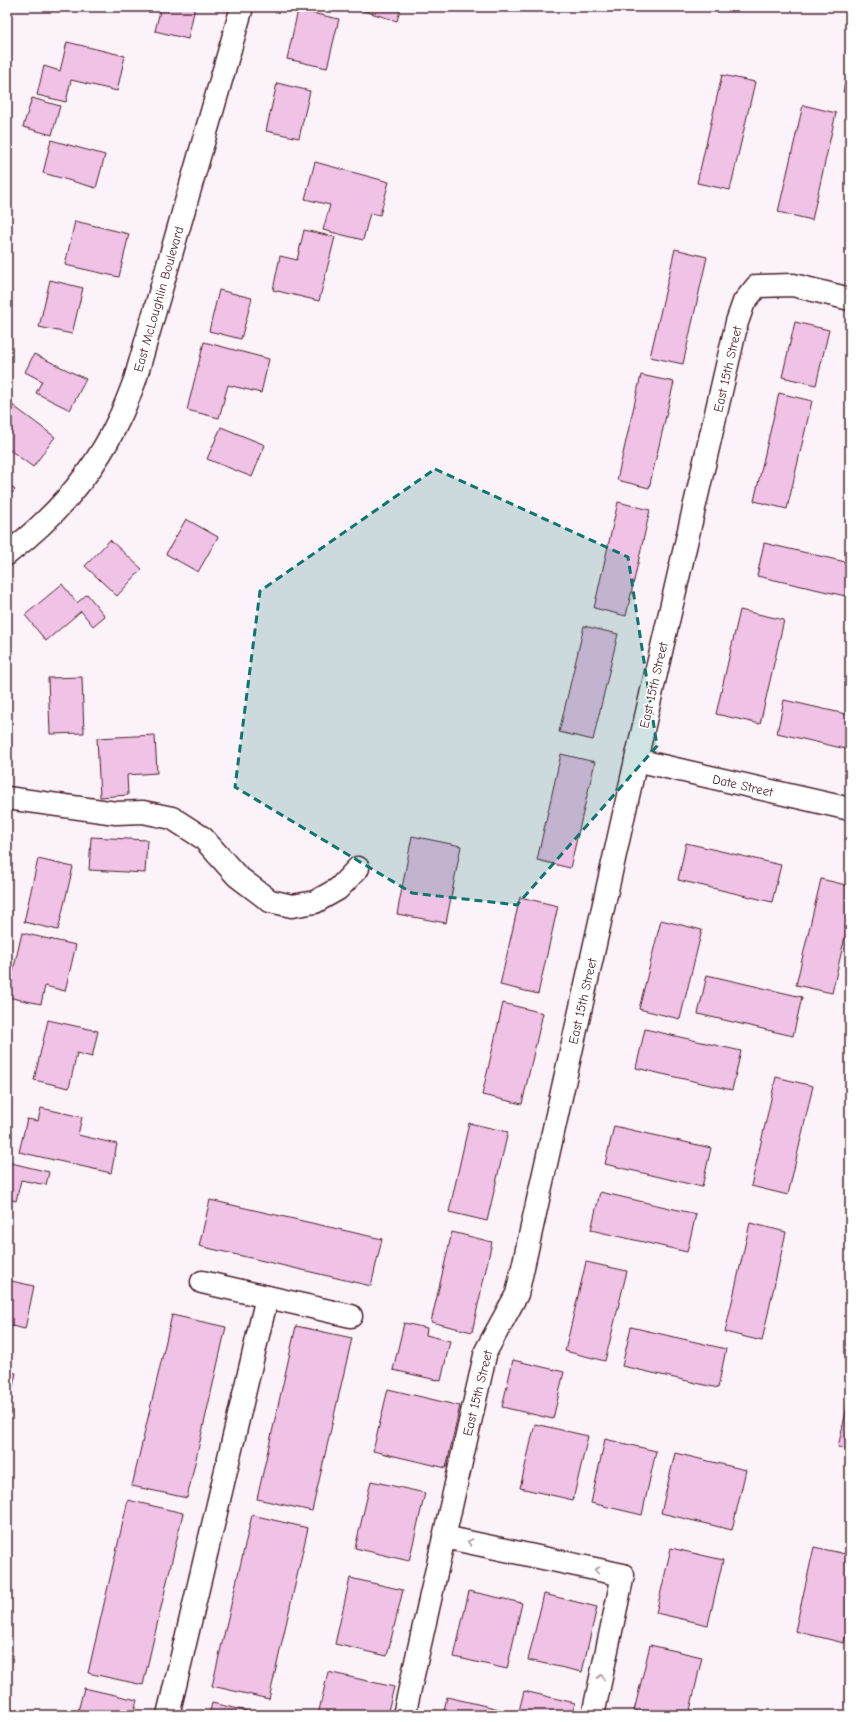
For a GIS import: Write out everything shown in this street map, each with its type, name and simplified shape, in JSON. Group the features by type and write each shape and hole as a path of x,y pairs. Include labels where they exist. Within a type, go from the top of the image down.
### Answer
{"street":[{"name":"East McLoughlin Boulevard","path":"7,554 28,538 79,484 120,419 135,380 242,7"},
{"name":"East 15th Street","path":"404,1715 486,1351 517,1294 636,760 737,322 744,302 757,286 793,285 850,298"},
{"name":"Date Street","path":"636,760 850,809"},
{"path":"7,798 116,813 143,812 172,818 203,838 237,876 270,902 292,906 315,902 338,889 358,868"},
{"path":"202,1282 351,1316"},
{"path":"168,1715 267,1297"},
{"path":"444,1537 623,1576 593,1715"}],"highlighted area":[{"path":"435,469 628,557 657,746 517,905 412,893 235,787 260,591"}],"building":[{"path":"161,7 195,7 188,39 155,31"},
{"path":"401,7 397,21 354,8"},
{"path":"298,10 339,19 327,68 287,59"},
{"path":"67,42 125,56 117,91 71,80 66,102 37,95 44,66 60,71"},
{"path":"850,60 850,93 843,92"},
{"path":"722,75 755,82 730,190 697,183"},
{"path":"277,83 310,91 299,138 266,131"},
{"path":"32,98 60,106 52,135 23,127"},
{"path":"803,105 836,113 812,220 778,212"},
{"path":"51,140 105,155 96,188 43,173"},
{"path":"315,162 389,182 380,215 370,213 363,240 323,230 330,205 305,199"},
{"path":"75,221 129,234 119,277 65,265"},
{"path":"304,230 335,237 319,301 273,290 280,256 297,260"},
{"path":"675,249 707,257 683,364 650,357"},
{"path":"50,280 83,288 72,334 39,327"},
{"path":"219,290 252,298 241,339 209,331"},
{"path":"795,322 829,330 816,385 782,377"},
{"path":"204,342 269,359 261,393 228,385 219,418 187,410"},
{"path":"34,354 86,379 70,410 36,393 42,381 25,372"},
{"path":"641,375 674,382 649,488 617,480"},
{"path":"779,393 812,401 787,509 754,501"},
{"path":"7,401 55,437 33,467 7,448"},
{"path":"221,427 265,445 252,477 207,459"},
{"path":"7,482 15,490 7,498"},
{"path":"618,502 650,510 626,616 594,608"},
{"path":"186,519 218,537 198,572 166,554"},
{"path":"110,540 142,569 117,596 85,566"},
{"path":"764,543 850,563 850,597 757,576"},
{"path":"62,584 77,603 87,594 105,616 93,626 81,611 46,641 25,615"},
{"path":"740,610 784,620 760,724 716,714"},
{"path":"584,626 618,634 593,740 559,732"},
{"path":"82,677 84,733 50,734 48,678"},
{"path":"784,700 850,715 850,750 777,733"},
{"path":"155,735 157,773 127,775 128,795 100,797 97,738"},
{"path":"561,754 595,762 570,868 537,860"},
{"path":"412,836 461,846 446,923 397,914"},
{"path":"91,837 147,840 145,873 89,870"},
{"path":"686,843 781,865 772,902 678,880"},
{"path":"38,859 73,867 58,930 24,922"},
{"path":"821,879 850,886 850,915 832,993 796,985"},
{"path":"520,897 558,906 538,994 500,985"},
{"path":"661,920 702,930 680,1019 639,1009"},
{"path":"22,933 76,945 65,991 45,986 41,1004 7,997"},
{"path":"707,975 802,997 793,1036 698,1014"},
{"path":"503,1003 543,1013 522,1104 482,1095"},
{"path":"48,1020 98,1031 92,1057 77,1053 69,1088 34,1080"},
{"path":"645,1029 741,1051 732,1090 636,1068"},
{"path":"776,1077 813,1086 788,1195 751,1186"},
{"path":"41,1108 82,1117 78,1135 117,1144 111,1173 19,1152 27,1119 38,1121"},
{"path":"469,1123 508,1132 487,1221 449,1212"},
{"path":"614,1126 711,1148 702,1187 605,1164"},
{"path":"7,1162 49,1172 46,1185 21,1180 16,1201 7,1199"},
{"path":"600,1192 696,1214 687,1252 591,1230"},
{"path":"210,1200 382,1239 371,1286 199,1246"},
{"path":"750,1223 786,1232 762,1341 725,1332"},
{"path":"452,1232 492,1242 472,1332 431,1322"},
{"path":"586,1262 627,1271 605,1361 565,1351"},
{"path":"7,1280 34,1286 25,1329 7,1325"},
{"path":"172,1315 226,1327 187,1498 132,1486"},
{"path":"404,1323 427,1328 426,1335 450,1341 441,1381 393,1370"},
{"path":"296,1326 352,1338 312,1511 257,1499"},
{"path":"631,1327 726,1349 718,1388 622,1366"},
{"path":"513,1360 564,1372 553,1419 502,1407"},
{"path":"7,1371 16,1373 7,1413"},
{"path":"388,1389 460,1406 446,1468 373,1451"},
{"path":"850,1394 850,1450 838,1447"},
{"path":"535,1424 588,1436 573,1500 520,1488"},
{"path":"605,1439 656,1451 642,1515 591,1503"},
{"path":"675,1453 746,1470 732,1530 661,1513"},
{"path":"371,1481 425,1493 409,1561 355,1548"},
{"path":"128,1500 183,1513 143,1685 88,1673"},
{"path":"252,1515 308,1528 269,1699 212,1686"},
{"path":"814,1547 850,1555 850,1617 844,1643 795,1631"},
{"path":"671,1548 723,1560 708,1625 656,1613"},
{"path":"350,1578 403,1590 387,1656 335,1644"},
{"path":"469,1591 522,1603 507,1669 454,1657"},
{"path":"544,1594 597,1607 582,1672 528,1660"},
{"path":"650,1645 702,1657 689,1715 650,1715 634,1711"},
{"path":"328,1672 394,1687 387,1715 318,1715"},
{"path":"84,1688 137,1700 133,1715 77,1715"},
{"path":"524,1691 575,1703 572,1715 518,1715"},
{"path":"447,1697 499,1709 497,1715 443,1715"},
{"path":"212,1703 264,1715 209,1715"}]}
